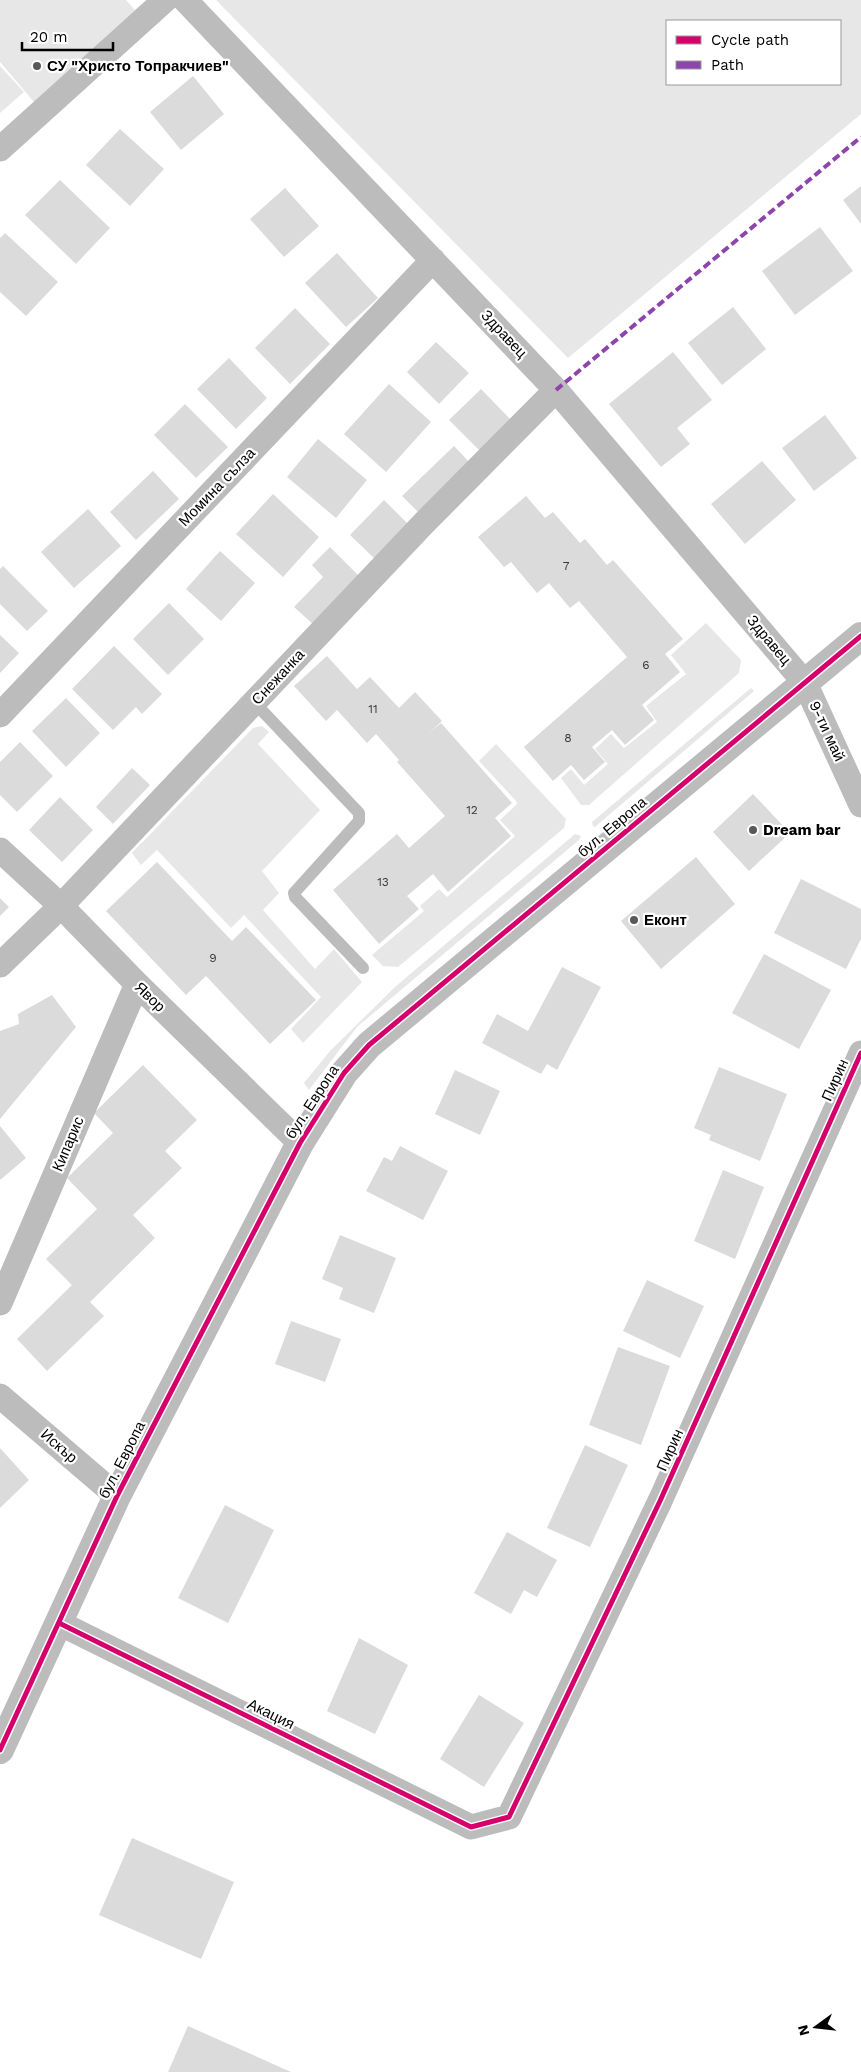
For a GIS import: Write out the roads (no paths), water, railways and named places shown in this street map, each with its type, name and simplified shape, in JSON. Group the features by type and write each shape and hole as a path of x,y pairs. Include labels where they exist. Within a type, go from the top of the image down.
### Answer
{"street":[{"path":"0,148 164,0"},
{"name":"Здравец","path":"185,0 556,390 805,683"},
{"name":"Момина сълза","path":"0,715 433,260"},
{"name":"Снежанка","path":"0,965 61,906 424,523 556,390"},
{"name":"бул. Европа","path":"0,1750 117,1496 300,1142 344,1073 369,1045 861,636"},
{"name":"9-ти май","path":"805,683 861,805"},
{"name":"Явор","path":"0,850 61,906 136,984 300,1142"},
{"name":"Кипарис","path":"0,1303 136,984"},
{"name":"Пирин","path":"472,1827 509,1817 660,1502 861,1053"},
{"name":"Искър","path":"0,1396 117,1496"},
{"name":"Акация","path":"59,1623 472,1827"}],"lane":[{"path":"254,702 359,813 359,821 294,892 295,897 363,968"}],"place":[{"name":"СУ \"Христо Топракчиев\"","path":"37,66"},
{"name":"Dream bar","path":"753,830"},
{"name":"Еконт","path":"634,920"}]}
